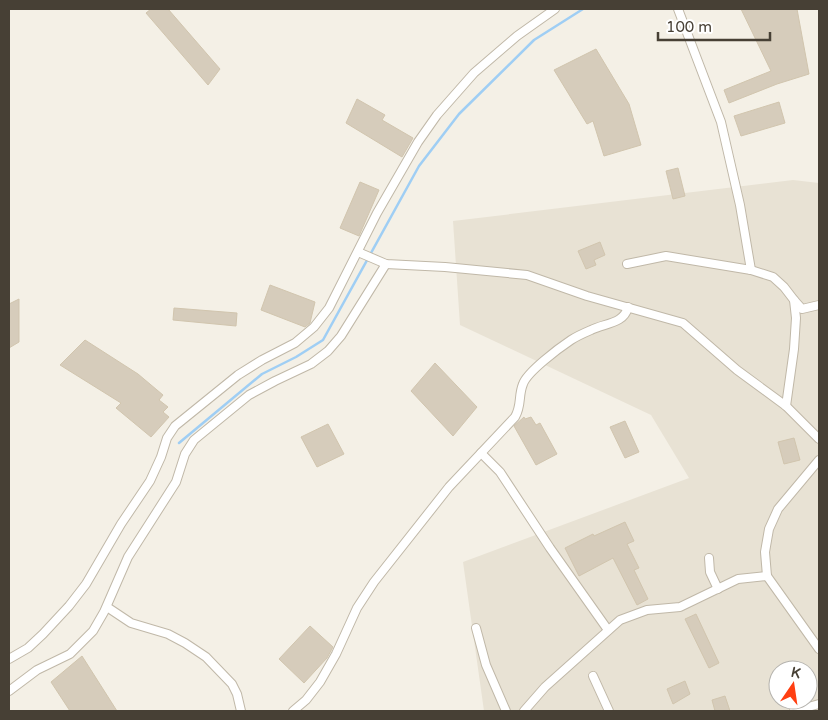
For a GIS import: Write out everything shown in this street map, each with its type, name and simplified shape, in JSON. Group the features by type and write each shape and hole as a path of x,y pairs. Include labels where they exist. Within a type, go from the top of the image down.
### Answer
{"street":[{"path":"9,659 28,648 43,634 86,584 121,524 150,481 167,438 175,426 238,375 295,343 314,328 329,308 361,253 377,213 418,142 447,102 488,60 517,36 555,9"},
{"path":"678,9 722,122 740,205 751,270"},
{"path":"361,253 382,263 527,275 588,296 683,323 737,370 786,406 819,440"},
{"path":"627,264 666,256 751,270 773,277 802,309 819,306"},
{"path":"9,691 37,670 70,654 93,631 107,607 128,557 176,482 185,454 194,440 249,395 275,380 310,364 328,351 341,336 382,263"},
{"path":"786,406 794,349 796,318 794,300"},
{"path":"293,711 306,700 320,682 336,654 357,608 374,582 449,487 515,417 520,407 521,389 526,377 571,340 592,329 619,320 628,307"},
{"path":"481,453 500,472 550,548 608,630"},
{"path":"819,460 778,509 769,529 765,552 767,576 819,650"},
{"path":"709,558 710,572 718,589"},
{"path":"524,711 545,687 620,620 647,610 680,607 738,579 767,576"},
{"path":"107,607 131,623 168,634 186,643 206,658 232,684 237,694 241,711"},
{"path":"476,628 486,665 506,711"},
{"path":"593,676 609,711"},
{"path":"794,711 819,704"}],"shaded area":[{"path":"793,180 819,183 819,711 484,711 463,562 689,478 651,415 460,325 453,221"}],"building":[{"path":"151,9 168,9 220,69 208,85 146,13"},
{"path":"741,9 797,9 809,74 777,84 729,103 724,90 771,71"},
{"path":"596,49 629,104 641,145 604,156 593,121 587,124 554,70"},
{"path":"357,99 385,115 382,120 413,138 402,157 346,123"},
{"path":"779,102 785,123 741,136 734,116"},
{"path":"678,168 685,196 673,199 666,171"},
{"path":"360,182 379,190 359,236 340,228"},
{"path":"600,242 605,255 594,260 596,265 586,269 578,251"},
{"path":"270,285 315,302 310,323 305,327 261,310"},
{"path":"19,299 19,342 9,348 9,304"},
{"path":"174,308 237,313 236,326 173,320"},
{"path":"85,340 138,374 163,395 159,400 168,407 163,412 169,417 151,437 116,408 121,403 60,365"},
{"path":"435,363 477,407 453,436 411,391"},
{"path":"524,417 525,419 531,417 536,425 540,423 557,454 536,465 514,426"},
{"path":"625,421 639,452 625,458 610,427"},
{"path":"328,424 344,454 317,467 301,437"},
{"path":"794,438 800,460 784,464 778,442"},
{"path":"625,522 634,541 627,544 639,568 634,570 648,599 637,605 613,558 579,576 565,548 593,534 594,536"},
{"path":"696,614 719,663 709,668 685,619"},
{"path":"310,626 333,647 327,658 304,683 279,659"},
{"path":"82,656 117,711 70,711 51,682"},
{"path":"685,681 690,694 673,704 667,689"},
{"path":"725,696 730,711 715,711 712,700"}],"waterway":[{"path":"179,443 262,374 296,357 323,340 419,166 459,114 534,40 583,9"}]}
